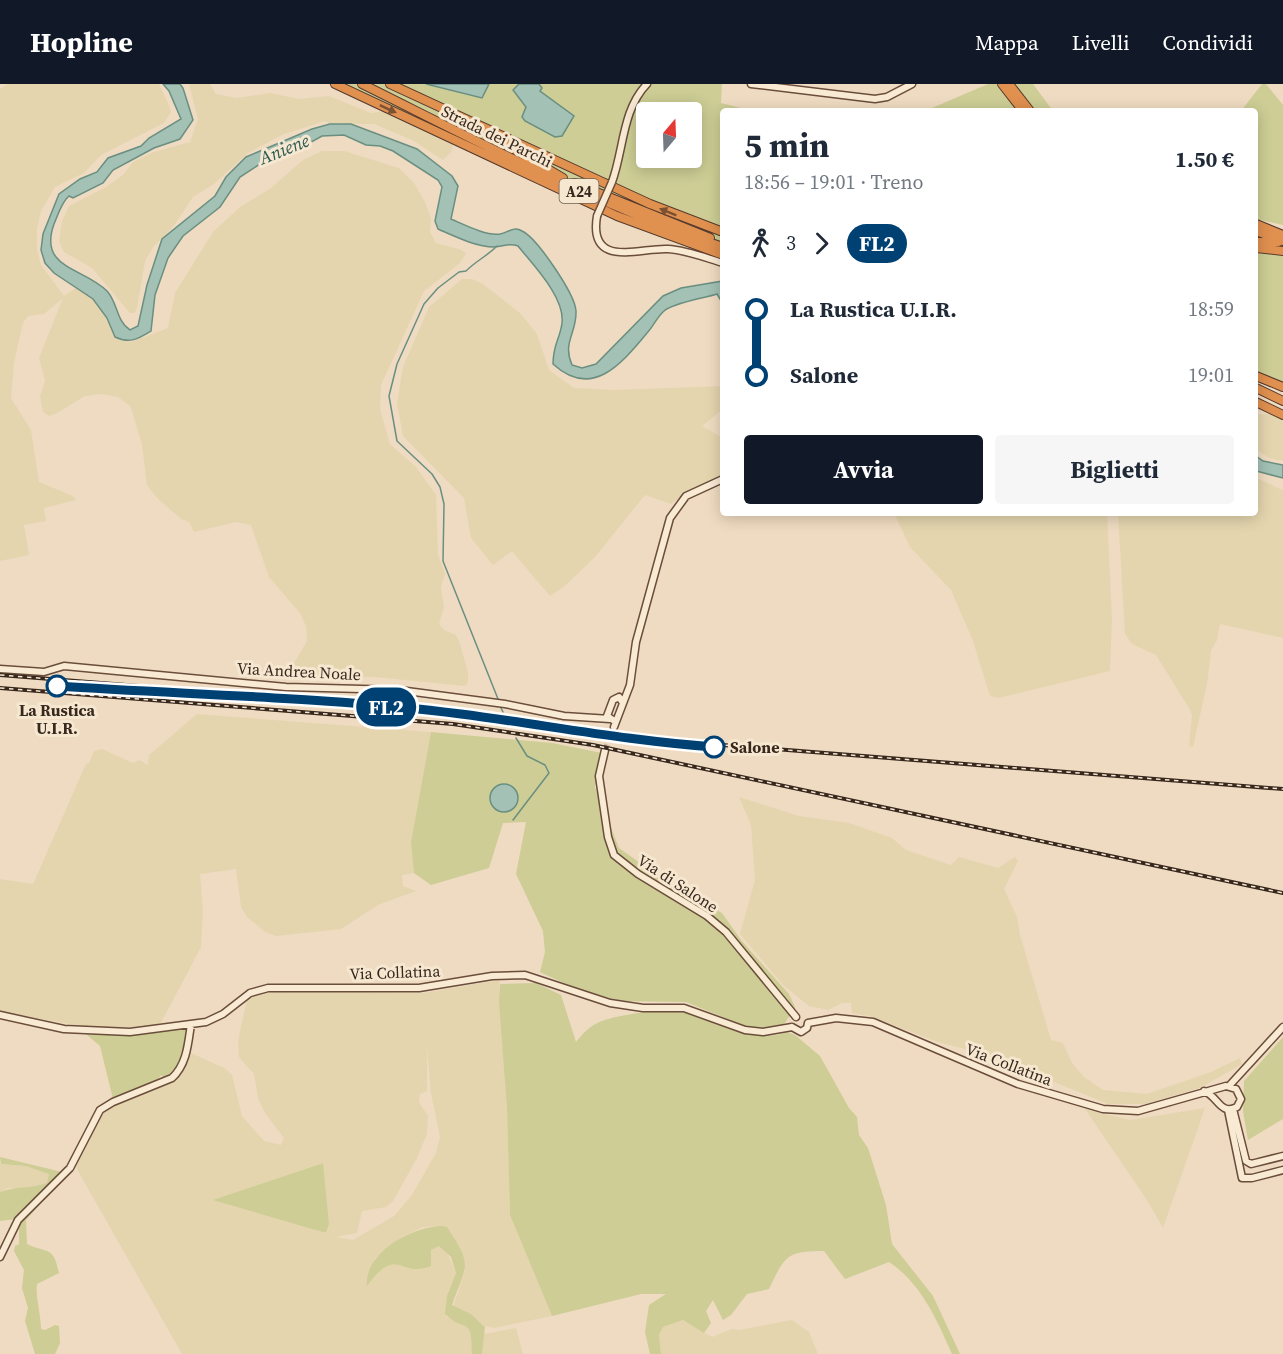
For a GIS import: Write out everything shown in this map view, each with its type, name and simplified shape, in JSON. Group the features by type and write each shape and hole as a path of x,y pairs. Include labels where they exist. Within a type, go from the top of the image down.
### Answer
{"highway":[{"path":"334,84 617,216 720,254"},
{"path":"354,84 440,123"},
{"name":"Strada dei Parchi","path":"362,84 620,209 720,246"},
{"name":"Strada dei Parchi","path":"373,84 563,178 720,241"},
{"path":"390,84 650,204 720,231"},
{"path":"1002,84 1021,108"},
{"path":"1009,84 1028,108"},
{"path":"465,120 563,178"},
{"path":"673,224 720,236"},
{"path":"1258,224 1283,228"},
{"path":"1258,225 1283,235"},
{"path":"1258,232 1283,242"},
{"path":"1258,242 1283,242"},
{"path":"1258,248 1283,251"},
{"path":"1258,377 1283,387"},
{"path":"1258,384 1282,399"},
{"path":"1258,389 1282,399"},
{"path":"1258,403 1283,415"}],"street":[{"path":"647,84 638,94 629,114 612,182 597,216 598,236 603,244 615,252 631,254 670,249 720,262"},
{"path":"751,84 879,99 912,84"},
{"path":"611,720 623,704 632,673 636,642 670,518 686,496 720,480"},
{"name":"Via Andrea Noale","path":"0,669 44,672 64,666 286,687 399,690 611,720"},
{"path":"611,720 613,700 619,697 632,673"},
{"path":"619,697 623,704"},
{"name":"Via di Salone","path":"605,750 599,776 608,837 614,855 628,867 684,900 726,932 796,1017"},
{"name":"Via Collatina","path":"0,1015 86,1031 130,1032 217,1018 250,993 268,988 419,988 492,976 518,975 534,976 568,991 610,1003 643,1008 684,1008 745,1030 763,1032 792,1027"},
{"path":"796,1017 802,1017 808,1023 807,1029 801,1032 792,1027 796,1017"},
{"name":"Via Collatina","path":"808,1023 836,1018 873,1022 1018,1084 1103,1109 1128,1112 1146,1109 1204,1091 1220,1089"},
{"path":"0,1257 18,1220 70,1168 100,1110 113,1102 172,1078 178,1072 186,1052 190,1024"},
{"path":"1216,1099 1220,1089 1228,1086 1283,1027"},
{"path":"1241,1072 1236,1089 1240,1099 1231,1110 1240,1167 1247,1165 1252,1169 1248,1178 1283,1170"},
{"path":"1228,1086 1236,1089"},
{"path":"1204,1091 1216,1099 1218,1105 1231,1110"},
{"path":"1231,1110 1249,1163 1283,1156"}],"shaded area":[{"path":"8,84 159,84 171,112 164,123 101,155 84,173 55,187 41,211 37,229 37,250 41,265 64,296 76,288 93,299 107,318 115,337 131,342 168,328 175,293 213,232 240,207 271,188 303,160 322,151 344,151 399,168 414,183 425,202 431,219 430,232 436,243 462,250 466,254 459,264 424,291 381,385 380,409 390,444 416,467 436,495 438,554 445,574 441,587 444,607 439,624 444,630 456,635 460,644 468,672 468,682 465,686 375,677 286,677 307,641 306,626 300,613 269,577 251,525 236,522 194,532 189,522 181,519 157,498 147,485 142,445 130,406 118,397 101,394 85,396 57,413 49,416 43,412 40,396 45,381 39,358 63,298 44,314 28,316 23,323 14,363 11,398 31,430 39,482 73,496 76,500 44,508 46,521 24,525 29,555 0,561 0,89"},
{"path":"189,84 210,84 216,94 237,98 270,93 299,99 329,96 371,113 387,111 453,145 451,152 443,160 412,140 374,124 330,124 325,121 284,134 248,153 214,184 193,197 173,227 154,246 145,261 137,308 135,313 130,313 92,268 64,252 59,241 62,221 69,206 106,187 123,175 133,162 154,152 190,142 198,119"},
{"path":"462,279 472,279 483,284 521,314 537,334 549,370 574,388 614,390 720,386 720,411 702,426 720,436 720,477 688,492 671,504 645,495 595,557 566,585 550,596 512,551 493,565 471,538 464,498 403,436 397,403 403,367 429,307"},
{"path":"1258,414 1283,418 1283,461 1269,458 1258,450"},
{"path":"1258,479 1283,490 1283,638 1220,624 1217,640 1211,651 1207,684 1193,747 1189,746 1192,715 1189,708 1156,655 1132,644 1125,634 1118,516 1258,516"},
{"path":"895,516 1107,516 1112,619 1110,671 998,698 990,696 973,641 951,590 910,547"},
{"path":"197,714 431,732 411,842 414,842 414,873 402,875 403,886 416,891 378,905 341,929 276,936 265,932 247,917 241,907 236,869 200,874 203,911 201,947 161,1023 117,1028 82,1026 0,1012 0,879 33,884 86,764 89,763 94,751 102,749 133,763 139,760 148,765 149,755"},
{"path":"739,797 799,816 849,823 892,838 906,850 951,865 959,857 998,868 1015,857 1018,861 1004,889 1017,917 1020,935 1051,1040 1063,1043 1072,1063 1084,1077 1103,1090 1147,1094 1211,1072 1240,1058 1242,1064 1200,1088 1145,1104 1108,1104 988,1055 938,1042 869,1016 852,1013 851,1003 842,1003 828,1010 809,1006 783,985 740,934 755,880 751,825"},
{"path":"499,980 507,1108 510,1215 552,1316 494,1328 485,1326 471,1314 453,1307 465,1271 441,1226 423,1227 402,1237 375,1258 367,1285 385,1265 393,1262 414,1268 431,1250 439,1246 446,1250 456,1273 447,1296 446,1317 469,1327 473,1335 472,1354 182,1354 75,1163 98,1115 106,1108 172,1080 181,1073 189,1052 226,1069 232,1075 242,1116 264,1141 281,1145 284,1138 265,1113 258,1098 254,1074 239,1057 238,1041 247,999 266,992 423,993","holes":["427,1047 431,1093 440,1137 436,1153 412,1195 394,1216 353,1240 336,1237 357,1233 362,1211 386,1207 393,1201 417,1158 427,1134 428,1116 419,1102 420,1094 427,1091","322,1163 329,1224 326,1234 299,1223 214,1200"]},
{"path":"1205,1108 1163,1228 1147,1200 1085,1109 1130,1120"},
{"path":"0,1164 26,1166 49,1173 47,1183 33,1189 8,1188 0,1192"},
{"path":"683,1320 712,1337 732,1329 739,1330 792,1320 809,1332 818,1354 661,1354 659,1335 663,1327"},
{"path":"516,1328 523,1354 482,1354 484,1334"}],"green space":[{"path":"328,84 722,84 721,103 741,108 720,108 720,257 627,222"},
{"path":"988,84 1000,84 1019,108 932,108"},
{"path":"1015,84 1033,84 1051,108 1032,108"},
{"path":"1262,84 1266,84 1283,105 1283,225 1258,219 1258,108 1243,108"},
{"path":"1258,251 1283,253 1283,384 1258,372"},
{"path":"431,732 552,743 602,753 595,787 619,848 664,880 722,913 741,940 789,994 795,1007 785,1023 777,1028 749,1028 686,1002 620,1001 574,988 540,972 545,952 543,931 516,874 526,822 503,823 489,868 431,885 414,873 411,842"},
{"path":"536,983 561,995 576,1042 587,1030 603,1020 660,1010 674,1010 694,1014 747,1033 774,1035 787,1032 795,1035 820,1056 849,1108 857,1117 859,1135 868,1148 886,1205 892,1244 933,1296 960,1354 952,1354 934,1315 919,1291 889,1262 845,1279 824,1251 802,1252 788,1258 783,1262 769,1289 747,1294 731,1315 723,1320 713,1300 706,1311 711,1323 704,1333 683,1320 663,1327 659,1335 661,1354 650,1354 645,1332 649,1305 666,1294 641,1294 552,1316 510,1215 507,1108 499,1002 500,984"},
{"path":"186,1028 188,1033 182,1060 176,1072 164,1078 161,1075 156,1082 113,1099 100,1046 86,1034 132,1034"},
{"path":"1283,1037 1283,1119 1248,1140 1243,1111 1244,1081"},
{"path":"0,1157 62,1172 16,1219 0,1221 0,1192 47,1183 49,1174 26,1166 1,1164"},
{"path":"323,1163 329,1224 326,1233 213,1200"},
{"path":"66,1175 26,1220 27,1244 52,1254 59,1273 37,1284 37,1288 41,1329 59,1326 60,1343 55,1354 35,1354 25,1321 28,1308 22,1288 24,1270 14,1251 15,1246 19,1244 19,1224 27,1212"},
{"path":"429,1227 447,1227 461,1250 465,1265 452,1305 471,1314 485,1327 482,1354 472,1354 469,1329 445,1314 447,1296 456,1273 451,1257 439,1246 431,1250 431,1266 412,1269 393,1264 378,1273 367,1286 368,1274 373,1262 381,1252 404,1236"}],"water":[{"name":"Aniene","path":"163,84 180,84 193,120 180,139 154,148 113,170 103,183 73,198 69,196 60,209 51,239 52,250 57,259 107,291 119,317 130,330 138,326 147,285 162,239 215,196 226,177 246,157 312,129 330,124 351,124 417,149 452,176 458,186 451,219 488,233 500,234 516,229 529,236 554,267 574,303 576,319 569,344 569,357 572,365 582,368 596,364 663,296 681,288 720,282 720,299 717,294 668,308 626,357 604,374 580,379 567,374 553,364 562,313 547,282 518,246 480,245 438,229 435,221 442,187 438,180 393,151 380,146 366,145 344,135 322,136 288,155 278,155 260,164 240,177 220,207 183,236 168,258 155,295 151,331 134,340 115,337 107,318 93,299 54,273 45,263 41,250 43,234 59,194 80,179 97,172 108,158 141,146 149,138 181,119 169,91"},
{"path":"426,84 489,84 482,98"},
{"path":"519,84 539,84 542,88 540,91 574,116 562,136 555,137 525,121 522,117 526,107 513,90"},
{"path":"1258,457 1263,461 1283,465 1283,478 1258,472"},
{"path":"504,784 514,788 518,798 514,808 504,812 494,808 490,798 494,788"}],"waterway":[{"path":"497,246 466,271 459,272 438,288 424,304 397,364 389,396 397,441 432,474 440,487 444,504 443,561 498,699"},
{"path":"501,708 503,712"},
{"path":"513,820 549,773 545,765 527,756 516,738"}],"tunnel":[{"path":"605,750 614,727"}],"railway":[{"path":"0,675 469,712 672,741 1283,789"},
{"path":"0,688 453,724 593,745 1283,893"}],"train":[{"name":"FL2","path":"57,686 149,693 293,699 446,712 622,739 714,747"}],"place":[{"name":"La Rustica U.I.R.","path":"57,686"},
{"name":"Salone","path":"714,747"}]}
